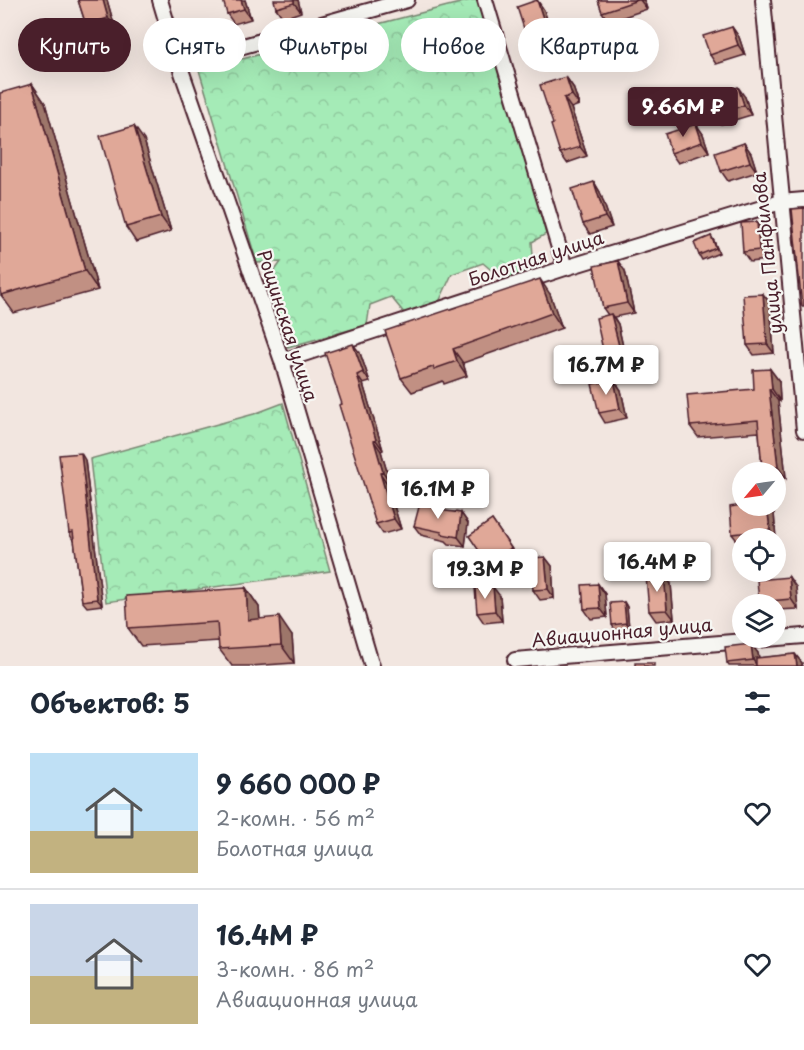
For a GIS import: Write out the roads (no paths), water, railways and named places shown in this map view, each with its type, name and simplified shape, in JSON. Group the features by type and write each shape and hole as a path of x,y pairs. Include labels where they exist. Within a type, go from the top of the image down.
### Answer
{"street":[{"name":"Рощинская улица","path":"160,0 165,18"},
{"path":"246,45 407,0"},
{"path":"485,0 566,268"},
{"name":"улица Панфилова","path":"763,0 804,430"},
{"name":"Рощинская улица","path":"182,72 282,361 372,666"},
{"name":"Болотная улица","path":"282,361 566,268 781,202 804,200"},
{"name":"Авиационная улица","path":"515,660 804,636"}]}
